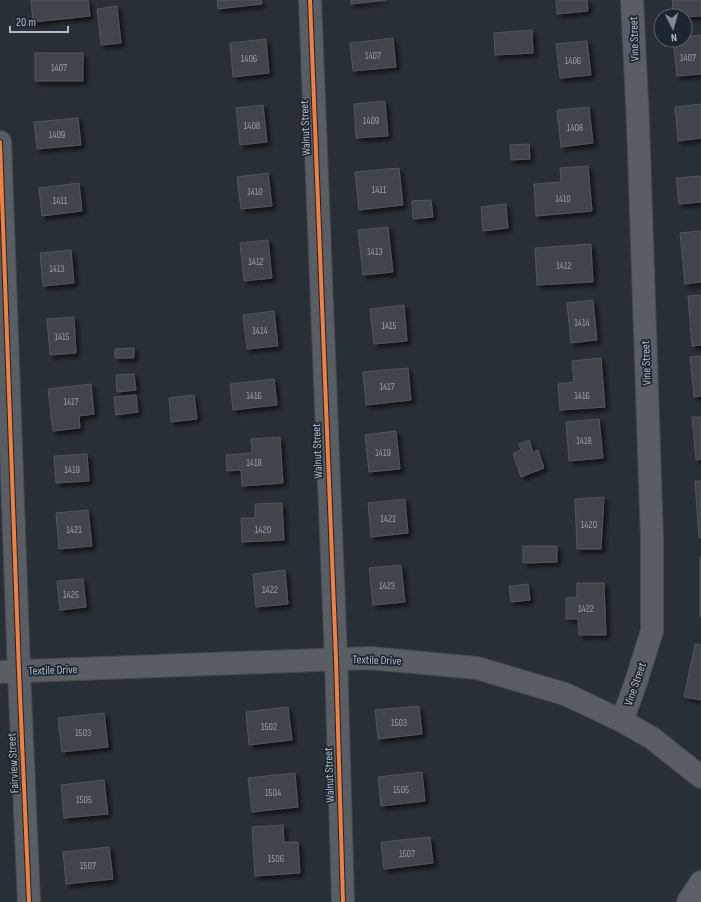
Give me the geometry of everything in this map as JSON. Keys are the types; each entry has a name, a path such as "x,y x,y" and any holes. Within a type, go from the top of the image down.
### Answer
{"main road":[{"path":"688,902 701,882"}],"street":[{"name":"Walnut Street","path":"310,0 336,659 343,902"},
{"name":"Vine Street","path":"622,721 652,631 652,540 638,123 632,0"},
{"name":"Fairview Street","path":"0,142 9,672 29,902"},
{"name":"Textile Drive","path":"9,672 370,658 477,668 565,694 622,721 652,738 701,777"}],"building":[{"path":"31,0 88,0 90,16 33,22"},
{"path":"217,0 261,0 262,4 218,9"},
{"path":"351,0 386,0 351,4"},
{"path":"556,0 587,0 588,11 557,14"},
{"path":"672,0 701,0 701,16 693,16 693,8 673,8"},
{"path":"117,6 121,43 101,45 97,9"},
{"path":"532,30 533,53 495,55 494,33"},
{"path":"701,35 701,74 677,76 674,48 693,48 693,36"},
{"path":"393,38 396,67 353,71 350,43"},
{"path":"266,39 269,73 233,77 230,43"},
{"path":"587,41 591,75 560,78 556,44"},
{"path":"35,53 83,53 83,81 35,81"},
{"path":"385,101 388,136 356,138 354,104"},
{"path":"701,104 701,138 678,141 675,107"},
{"path":"263,105 267,142 240,145 236,108"},
{"path":"589,107 593,143 561,147 557,110"},
{"path":"78,118 81,145 37,149 34,122"},
{"path":"529,144 530,159 511,160 510,145"},
{"path":"588,166 592,211 536,216 534,184 561,182 560,168"},
{"path":"399,168 403,205 359,210 355,172"},
{"path":"268,173 272,206 241,209 237,177"},
{"path":"701,176 701,202 679,204 676,178"},
{"path":"79,183 82,211 42,216 39,188"},
{"path":"431,200 433,217 413,219 412,201"},
{"path":"506,204 508,228 483,231 481,207"},
{"path":"388,227 393,272 363,275 358,230"},
{"path":"701,231 701,282 685,284 680,233"},
{"path":"268,240 272,278 244,281 240,243"},
{"path":"591,244 593,282 537,285 535,248"},
{"path":"71,250 74,283 43,286 40,253"},
{"path":"701,295 701,345 692,346 688,296"},
{"path":"593,300 597,340 571,343 567,303"},
{"path":"404,305 407,341 374,344 370,309"},
{"path":"274,311 278,346 247,349 243,315"},
{"path":"74,317 76,353 50,355 47,319"},
{"path":"134,348 134,358 115,358 115,349"},
{"path":"701,356 701,396 694,397 690,357"},
{"path":"601,358 605,407 560,410 558,384 574,382 572,361"},
{"path":"408,368 411,400 366,405 363,372"},
{"path":"134,374 136,390 117,392 116,375"},
{"path":"274,379 277,405 233,410 230,384"},
{"path":"91,384 94,414 79,416 80,428 53,431 48,389"},
{"path":"136,395 138,412 116,415 114,397"},
{"path":"194,395 197,419 171,422 169,398"},
{"path":"692,417 701,417 701,459 696,460"},
{"path":"599,419 603,458 569,461 566,422"},
{"path":"396,431 400,469 369,472 365,435"},
{"path":"280,437 283,483 242,486 241,470 227,471 226,455 252,453 251,439"},
{"path":"529,440 533,452 538,450 544,468 521,477 513,454 521,450 519,444"},
{"path":"87,454 89,481 56,483 54,456"},
{"path":"695,481 701,481 701,538 699,538"},
{"path":"604,497 601,549 577,549 575,499"},
{"path":"405,499 408,533 371,537 368,503"},
{"path":"282,503 284,540 242,542 241,518 255,518 255,504"},
{"path":"88,510 92,546 59,549 56,513"},
{"path":"523,546 557,546 557,562 523,563"},
{"path":"701,557 701,617 700,617"},
{"path":"401,565 405,602 373,605 369,568"},
{"path":"285,570 288,604 256,607 253,574"},
{"path":"83,579 86,607 60,610 57,581"},
{"path":"577,583 604,583 606,635 579,635 578,619 566,619 566,598 577,597"},
{"path":"528,584 530,600 511,602 509,586"},
{"path":"695,644 701,645 701,700 684,697"},
{"path":"419,706 422,734 378,739 375,710"},
{"path":"288,707 292,740 249,745 246,712"},
{"path":"104,713 108,747 62,752 58,718"},
{"path":"422,772 425,801 381,806 378,777"},
{"path":"295,773 298,807 252,812 248,778"},
{"path":"104,780 108,814 64,818 61,785"},
{"path":"283,825 284,842 298,842 300,873 255,876 252,827"},
{"path":"430,837 433,863 384,869 381,842"},
{"path":"109,847 113,879 66,884 63,852"}],"cycle path":[{"path":"310,0 336,659 343,902"},
{"path":"0,142 19,672 29,902"}]}
